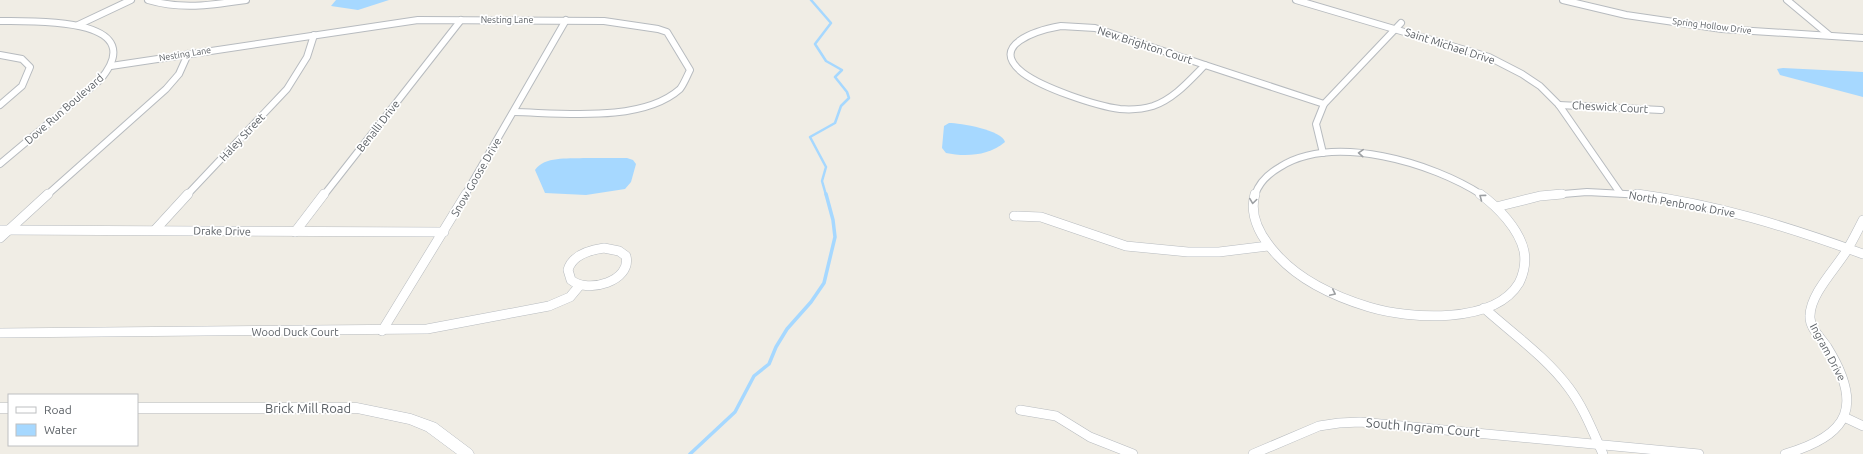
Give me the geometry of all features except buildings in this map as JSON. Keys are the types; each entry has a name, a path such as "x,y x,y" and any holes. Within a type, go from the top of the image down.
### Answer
{"street":[{"path":"78,25 131,0"},
{"path":"148,0 165,6 187,8 246,0"},
{"name":"Saint Michael Drive","path":"1296,0 1489,57 1507,65 1540,86 1559,105 1620,193"},
{"name":"Spring Hollow Drive","path":"1563,0 1626,15 1681,23 1752,31 1863,38"},
{"path":"1787,0 1829,35"},
{"name":"Nesting Lane","path":"111,66 418,20 566,20 604,21 658,29 667,32 690,70 688,80 666,99 649,107 629,111 603,113 514,112"},
{"name":"Benalli Drive","path":"295,232 461,20"},
{"name":"Snow Goose Drive","path":"382,331 444,232 566,20"},
{"name":"Dove Run Boulevard","path":"0,21 61,22 87,26 104,36 112,45 113,58 111,66 100,80 83,96 0,164"},
{"path":"1323,153 1316,133 1316,121 1324,104 1401,23"},
{"name":"New Brighton Court","path":"1205,65 1168,99 1154,106 1121,109 1103,105 1036,81 1023,73 1010,56 1015,44 1027,34 1048,28 1078,26 1096,28 1324,104"},
{"name":"Haley Street","path":"155,230 286,90 302,67 312,46 314,35"},
{"path":"0,238 166,89 179,74 188,54"},
{"path":"0,55 22,59 30,67 22,86 0,105"},
{"name":"Cheswick Court","path":"1559,105 1661,110"},
{"path":"1323,153 1367,154 1414,163 1459,182 1479,194 1496,207 1511,223 1520,240 1525,256 1524,272 1516,287 1503,299 1484,308 1464,314 1435,316 1390,312 1365,306 1318,286 1292,270 1268,246 1258,231 1253,217 1252,203 1255,190 1263,179 1273,170 1288,162 1323,153"},
{"name":"North Penbrook Drive","path":"1496,207 1511,202 1559,195 1620,193 1668,199 1732,211 1780,224 1863,254"},
{"path":"1014,216 1041,217 1126,246 1188,252 1212,252 1268,246"},
{"name":"Ingram Drive","path":"1844,417 1848,395 1844,378 1811,324 1810,313 1821,289 1848,248 1863,220"},
{"name":"Drake Drive","path":"0,230 444,232"},
{"path":"604,248 618,250 625,254 628,260 627,268 620,276 601,285 580,285 572,281 568,275 568,270 570,263 582,253 604,248"},
{"name":"Wood Duck Court","path":"0,334 382,331 427,329 549,306 570,297 580,285"},
{"path":"1484,308 1543,360 1570,389 1580,406 1603,454"},
{"name":"Brick Mill Road","path":"138,408 357,408 411,419 431,427 467,454"},
{"path":"1020,410 1056,416 1090,437 1133,454"},
{"path":"1785,454 1815,444 1836,428 1844,417 1863,426"},
{"name":"South Ingram Court","path":"1253,454 1319,426 1347,422 1374,422 1598,444"},
{"path":"1598,444 1699,454"}],"water":[{"path":"336,0 389,0 358,10 331,6"},
{"path":"1783,68 1863,72 1863,97 1780,75 1777,69"},
{"path":"949,123 962,124 989,131 997,134 1005,142 999,147 984,153 961,155 946,153 942,148 944,126"},
{"path":"627,158 633,160 636,164 631,182 625,189 586,195 545,193 535,170 539,166 550,160"}],"waterway":[{"path":"811,0 831,23 815,44 826,61 842,70 835,77 847,92 849,98 841,106 835,123 810,137 826,167 822,181 826,195"},
{"path":"690,454 735,412 754,376 769,364 776,347 787,329 811,302 824,283 835,237 833,220 826,194"}]}
